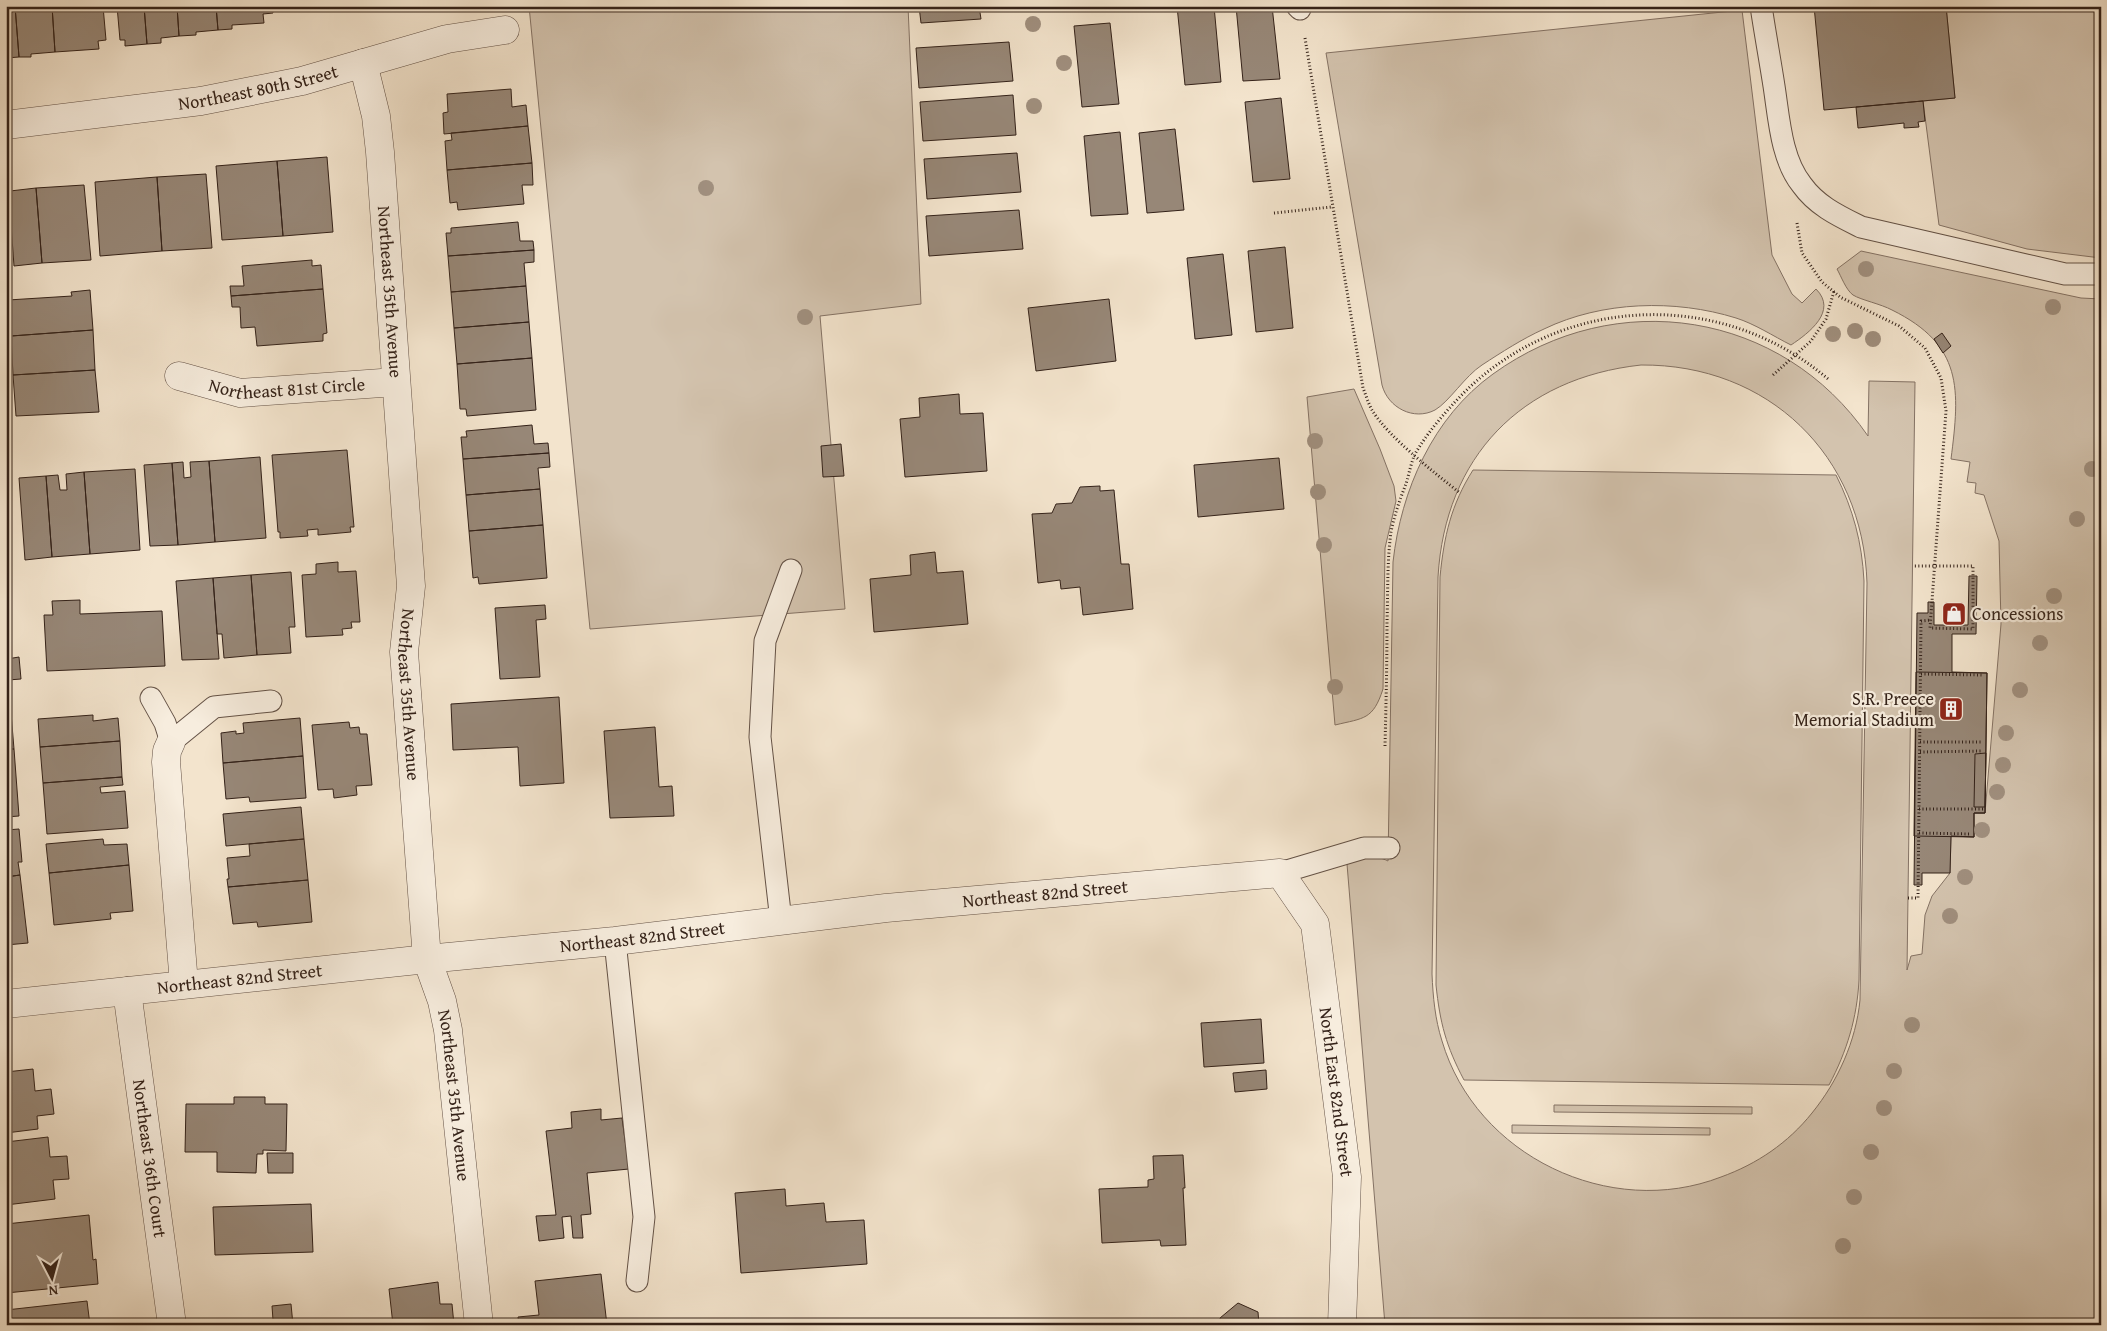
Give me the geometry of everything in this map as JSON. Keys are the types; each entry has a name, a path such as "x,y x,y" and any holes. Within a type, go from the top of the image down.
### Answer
{"street":[{"name":"Northeast 80th Street","path":"6,125 201,101 302,81 447,39 505,30"},
{"name":"Northeast 35th Avenue","path":"363,63 376,116 380,152 411,586 404,652 427,959 442,1002 448,1030 479,1325"},
{"name":"Northeast 81st Circle","path":"179,376 240,393 396,382"},
{"path":"171,742 167,750 166,762 184,984"},
{"name":"Northeast 82nd Street","path":"6,1004 184,984 615,941 895,907 1280,873"},
{"name":"North East 82nd Street","path":"1280,873 1315,924 1347,1176 1342,1325"},
{"name":"Northeast 36th Court","path":"127,991 172,1325"}],"lane":[{"path":"1761,6 1780,125 1789,163 1801,185 1818,203 1836,215 1861,227 2065,274 2101,274"},
{"path":"781,921 760,737 765,641 791,570"},
{"path":"151,698 171,742 214,707 271,701"},
{"path":"1280,873 1364,848 1389,848"},
{"path":"615,941 644,1217 637,1281"}],"path":[{"path":"1299,8 1363,388 1372,410 1387,428 1415,455 1460,493"},
{"path":"1801,185 1796,224 1802,253 1822,282 1840,297 1899,326 1924,348 1941,378 1946,411 1930,628"},
{"path":"1274,213 1331,207"},
{"path":"1773,375 1811,341 1826,319 1834,291"},
{"path":"1385,746 1388,577 1391,532 1415,455 1445,413 1483,374 1537,341 1569,328 1636,314 1692,317 1738,328 1764,339 1814,367 1828,379"},
{"path":"1912,566 1973,566 1973,629 1921,628"},
{"path":"1908,898 1918,898 1921,621 1931,620"},
{"path":"1920,674 1984,675"},
{"path":"1920,742 1982,742"},
{"path":"1920,752 1982,751"},
{"path":"1919,809 1983,809"},
{"path":"1919,833 1971,834"}],"shaded area":[{"path":"529,6 908,6 921,304 820,316 845,609 590,629"},
{"path":"1946,6 2101,6 2101,258 2027,249 1939,225 1923,101 1955,98"},
{"path":"1742,10 1772,255 1792,294 1802,303 1816,289 1822,297 1823,313 1813,328 1791,345 1736,318 1713,312 1664,306 1614,308 1566,320 1520,341 1482,365 1435,410 1419,414 1411,413 1396,406 1385,393 1382,385 1326,53"},
{"path":"1861,251 2081,298 2101,299 2101,1325 1385,1325 1347,864 1357,859 1368,857 1378,857 1388,861 1393,562 1397,535 1412,482 1424,457 1437,433 1453,411 1472,391 1493,374 1541,346 1591,329 1643,322 1694,325 1744,338 1790,361 1832,394 1868,436 1869,381 1915,382 1907,970 1911,956 1922,954 1925,915 1932,896 1950,873 1951,836 1974,813 1985,813 2001,624 1999,541 1984,495 1975,493 1976,483 1967,482 1970,462 1951,459 1956,411 1955,390 1952,371 1944,354 1932,338 1915,324 1887,308 1850,293 1837,269","holes":["1641,365 1687,369 1729,381 1767,400 1800,426 1827,458 1848,495 1861,537 1867,583 1860,1000 1850,1045 1838,1074 1821,1101 1793,1134 1759,1159 1721,1177 1679,1188 1635,1190 1593,1183 1553,1168 1516,1146 1484,1117 1459,1082 1442,1041 1435,1008 1432,974 1438,577 1444,534 1456,495 1474,461 1497,431 1526,406 1560,387 1598,373"]},
{"path":"1354,389 1394,486 1396,501 1385,548 1383,689 1375,707 1366,716 1335,725 1307,397"},
{"path":"1473,470 1836,475 1856,526 1864,581 1859,980 1856,1008 1850,1034 1841,1060 1829,1085 1464,1080 1445,1034 1436,985 1440,577 1446,534 1454,508"},
{"path":"1554,1105 1752,1107 1752,1114 1554,1112"},
{"path":"1512,1125 1710,1128 1710,1135 1512,1133"}],"building":[{"path":"6,6 15,6 19,57 6,58"},
{"path":"15,6 52,6 55,52 31,54 31,57 19,57"},
{"path":"52,6 103,6 106,40 98,41 99,49 55,52"},
{"path":"117,6 144,6 147,44 125,46 125,40 120,40"},
{"path":"144,6 177,6 179,36 161,38 161,43 147,44"},
{"path":"177,6 216,6 218,30 196,32 196,35 179,36"},
{"path":"216,6 272,6 273,13 263,14 264,23 232,25 232,29 218,30"},
{"path":"919,6 979,6 981,19 921,23"},
{"path":"1177,6 1214,6 1221,82 1185,85"},
{"path":"1236,6 1272,6 1280,79 1243,81"},
{"path":"1814,6 1946,6 1955,98 1824,110"},
{"path":"1110,23 1119,104 1082,107 1074,26"},
{"path":"1009,42 1013,81 919,88 916,48"},
{"path":"511,89 512,107 526,105 528,126 444,134 443,113 448,112 447,94"},
{"path":"1013,95 1016,135 923,141 920,102"},
{"path":"1281,98 1290,179 1253,182 1245,102"},
{"path":"1923,101 1925,121 1918,122 1919,127 1904,128 1904,123 1858,128 1856,107"},
{"path":"528,126 532,163 447,170 445,141 452,140 451,133"},
{"path":"1175,129 1184,210 1147,213 1139,133"},
{"path":"1120,132 1128,214 1091,216 1084,136"},
{"path":"1017,153 1021,192 927,199 924,159"},
{"path":"327,157 333,232 283,236 277,161"},
{"path":"277,161 283,236 222,240 216,166"},
{"path":"532,163 533,185 522,185 524,204 458,210 457,202 450,203 447,170"},
{"path":"206,174 212,248 162,251 157,177"},
{"path":"157,177 162,251 100,256 95,182"},
{"path":"84,185 91,260 42,263 36,188"},
{"path":"36,188 42,263 14,266 10,191"},
{"path":"1019,210 1023,249 929,256 926,216"},
{"path":"518,222 520,241 533,241 534,250 448,256 446,233 451,233 451,228"},
{"path":"1285,247 1293,328 1256,332 1248,251"},
{"path":"534,250 534,262 524,263 526,286 451,292 448,256"},
{"path":"1223,254 1232,335 1195,339 1187,258"},
{"path":"312,260 312,266 321,265 323,289 231,296 230,286 244,286 242,266"},
{"path":"526,286 529,322 454,328 451,292"},
{"path":"323,289 327,333 323,334 323,341 257,346 255,327 241,328 240,307 232,307 231,296"},
{"path":"90,290 93,330 11,336 8,300 72,296 71,292"},
{"path":"1109,299 1116,361 1036,371 1028,308"},
{"path":"529,322 532,358 457,364 454,328"},
{"path":"93,330 95,370 13,375 11,336"},
{"path":"1942,333 1951,346 1943,353 1934,339"},
{"path":"532,358 536,410 467,416 466,409 460,409 457,364"},
{"path":"95,370 99,412 16,416 13,375"},
{"path":"959,394 960,414 983,413 987,471 905,477 900,419 920,417 919,398"},
{"path":"532,425 534,444 548,443 549,453 463,459 461,437 467,437 466,431"},
{"path":"841,444 844,476 823,477 821,446"},
{"path":"347,450 354,527 350,527 351,532 318,535 318,529 307,530 308,536 280,538 272,455"},
{"path":"549,453 550,467 538,468 540,489 466,495 463,459"},
{"path":"260,457 266,538 215,542 209,461"},
{"path":"1279,458 1284,509 1198,517 1194,465"},
{"path":"209,461 215,542 178,545 172,463 183,462 184,478 191,477 190,462"},
{"path":"172,463 178,545 150,546 144,465"},
{"path":"135,469 140,550 90,554 84,472"},
{"path":"84,472 90,554 52,557 46,476 58,475 60,490 67,490 66,474"},
{"path":"46,476 52,557 25,560 19,478"},
{"path":"1100,486 1100,491 1114,490 1121,564 1129,564 1133,609 1083,615 1080,587 1061,589 1060,580 1038,583 1032,514 1052,513 1056,504 1072,503 1080,487"},
{"path":"540,489 543,525 469,531 466,495"},
{"path":"543,525 547,578 479,584 478,577 473,578 469,531"},
{"path":"935,552 937,573 963,571 968,624 874,632 870,579 911,575 910,555"},
{"path":"338,562 338,572 356,571 360,622 351,622 352,628 342,629 343,635 306,637 302,575 316,574 316,564"},
{"path":"291,572 295,627 289,627 291,653 257,655 251,575"},
{"path":"251,575 257,655 224,658 222,634 217,634 213,578"},
{"name":"S.R. Preece Memorial Stadium","path":"1969,576 1977,576 1976,634 1952,634 1952,672 1987,673 1985,813 1974,813 1974,837 1951,836 1950,873 1922,873 1922,885 1914,885 1917,613 1928,613 1928,602 1934,602 1934,625 1968,625"},
{"path":"213,578 219,659 182,660 176,581"},
{"path":"80,600 80,614 162,611 165,666 47,671 44,615 53,615 52,601"},
{"path":"545,605 546,619 536,620 540,677 500,679 495,608"},
{"path":"6,653 7,659 19,657 21,679 8,680 9,688 6,688"},
{"name":"S.R. Preece Memorial Stadium","path":"1916,672 1987,673 1985,813 1974,813 1974,837 1914,836"},
{"path":"559,697 564,783 520,786 518,747 453,750 451,704"},
{"path":"6,701 10,701 14,749 6,749"},
{"path":"93,715 93,721 118,718 120,741 40,747 38,719"},
{"path":"300,718 303,756 223,763 221,733 236,731 236,734 244,733 243,723"},
{"path":"349,722 350,728 359,727 360,734 367,734 372,785 356,786 357,795 334,798 333,789 318,790 312,725"},
{"path":"655,727 659,787 672,786 674,816 610,818 604,731"},
{"path":"120,741 122,777 43,783 40,747"},
{"path":"6,749 14,749 19,816 6,817"},
{"path":"1986,753 1985,807 1974,807 1975,754"},
{"path":"303,756 306,798 250,802 249,797 226,799 223,763"},
{"path":"122,777 123,785 100,787 101,793 125,791 128,828 47,834 43,783"},
{"path":"301,807 304,839 226,846 223,814"},
{"path":"19,829 22,862 18,862 20,875 6,877 6,830"},
{"path":"103,839 104,845 127,844 129,865 49,873 46,844"},
{"path":"304,839 308,880 228,887 227,858 250,856 249,844"},
{"path":"129,865 133,911 110,913 111,919 54,925 49,873"},
{"path":"20,875 28,943 6,945 6,877"},
{"path":"308,880 312,922 258,927 257,922 233,924 228,887"},
{"path":"1261,1019 1264,1063 1204,1067 1201,1023"},
{"path":"33,1069 35,1091 51,1089 54,1114 37,1116 38,1129 6,1133 6,1072"},
{"path":"1266,1070 1267,1089 1235,1092 1233,1073"},
{"path":"234,1097 265,1097 265,1104 287,1104 286,1151 263,1150 263,1154 257,1154 256,1173 217,1172 217,1152 185,1152 186,1104 234,1104"},
{"path":"601,1109 601,1120 622,1118 629,1169 587,1173 591,1214 581,1215 583,1238 573,1238 571,1216 562,1217 564,1238 539,1241 536,1216 556,1215 546,1131 572,1128 571,1112"},
{"path":"48,1137 50,1157 67,1156 69,1179 53,1180 55,1199 6,1205 6,1142"},
{"path":"267,1153 293,1153 293,1173 268,1173"},
{"path":"1183,1155 1186,1245 1161,1246 1160,1240 1102,1243 1099,1189 1148,1187 1148,1180 1154,1179 1153,1156"},
{"path":"785,1189 786,1206 824,1203 826,1222 864,1220 867,1264 741,1273 735,1193"},
{"path":"311,1204 313,1252 215,1255 213,1207"},
{"path":"89,1215 93,1260 96,1259 98,1284 6,1293 6,1224"},
{"path":"601,1274 607,1325 519,1325 518,1317 539,1315 535,1281"},
{"path":"438,1282 440,1304 452,1304 454,1325 393,1325 389,1289"},
{"path":"87,1301 90,1325 7,1325 6,1310"},
{"path":"1238,1303 1258,1312 1259,1325 1221,1325 1220,1318"},
{"path":"291,1304 293,1325 260,1325 260,1321 273,1320 272,1306"}],"place":[{"name":"Concessions","path":"1954,614"},
{"name":"S.R. Preece Memorial Stadium","path":"1951,709"}]}
